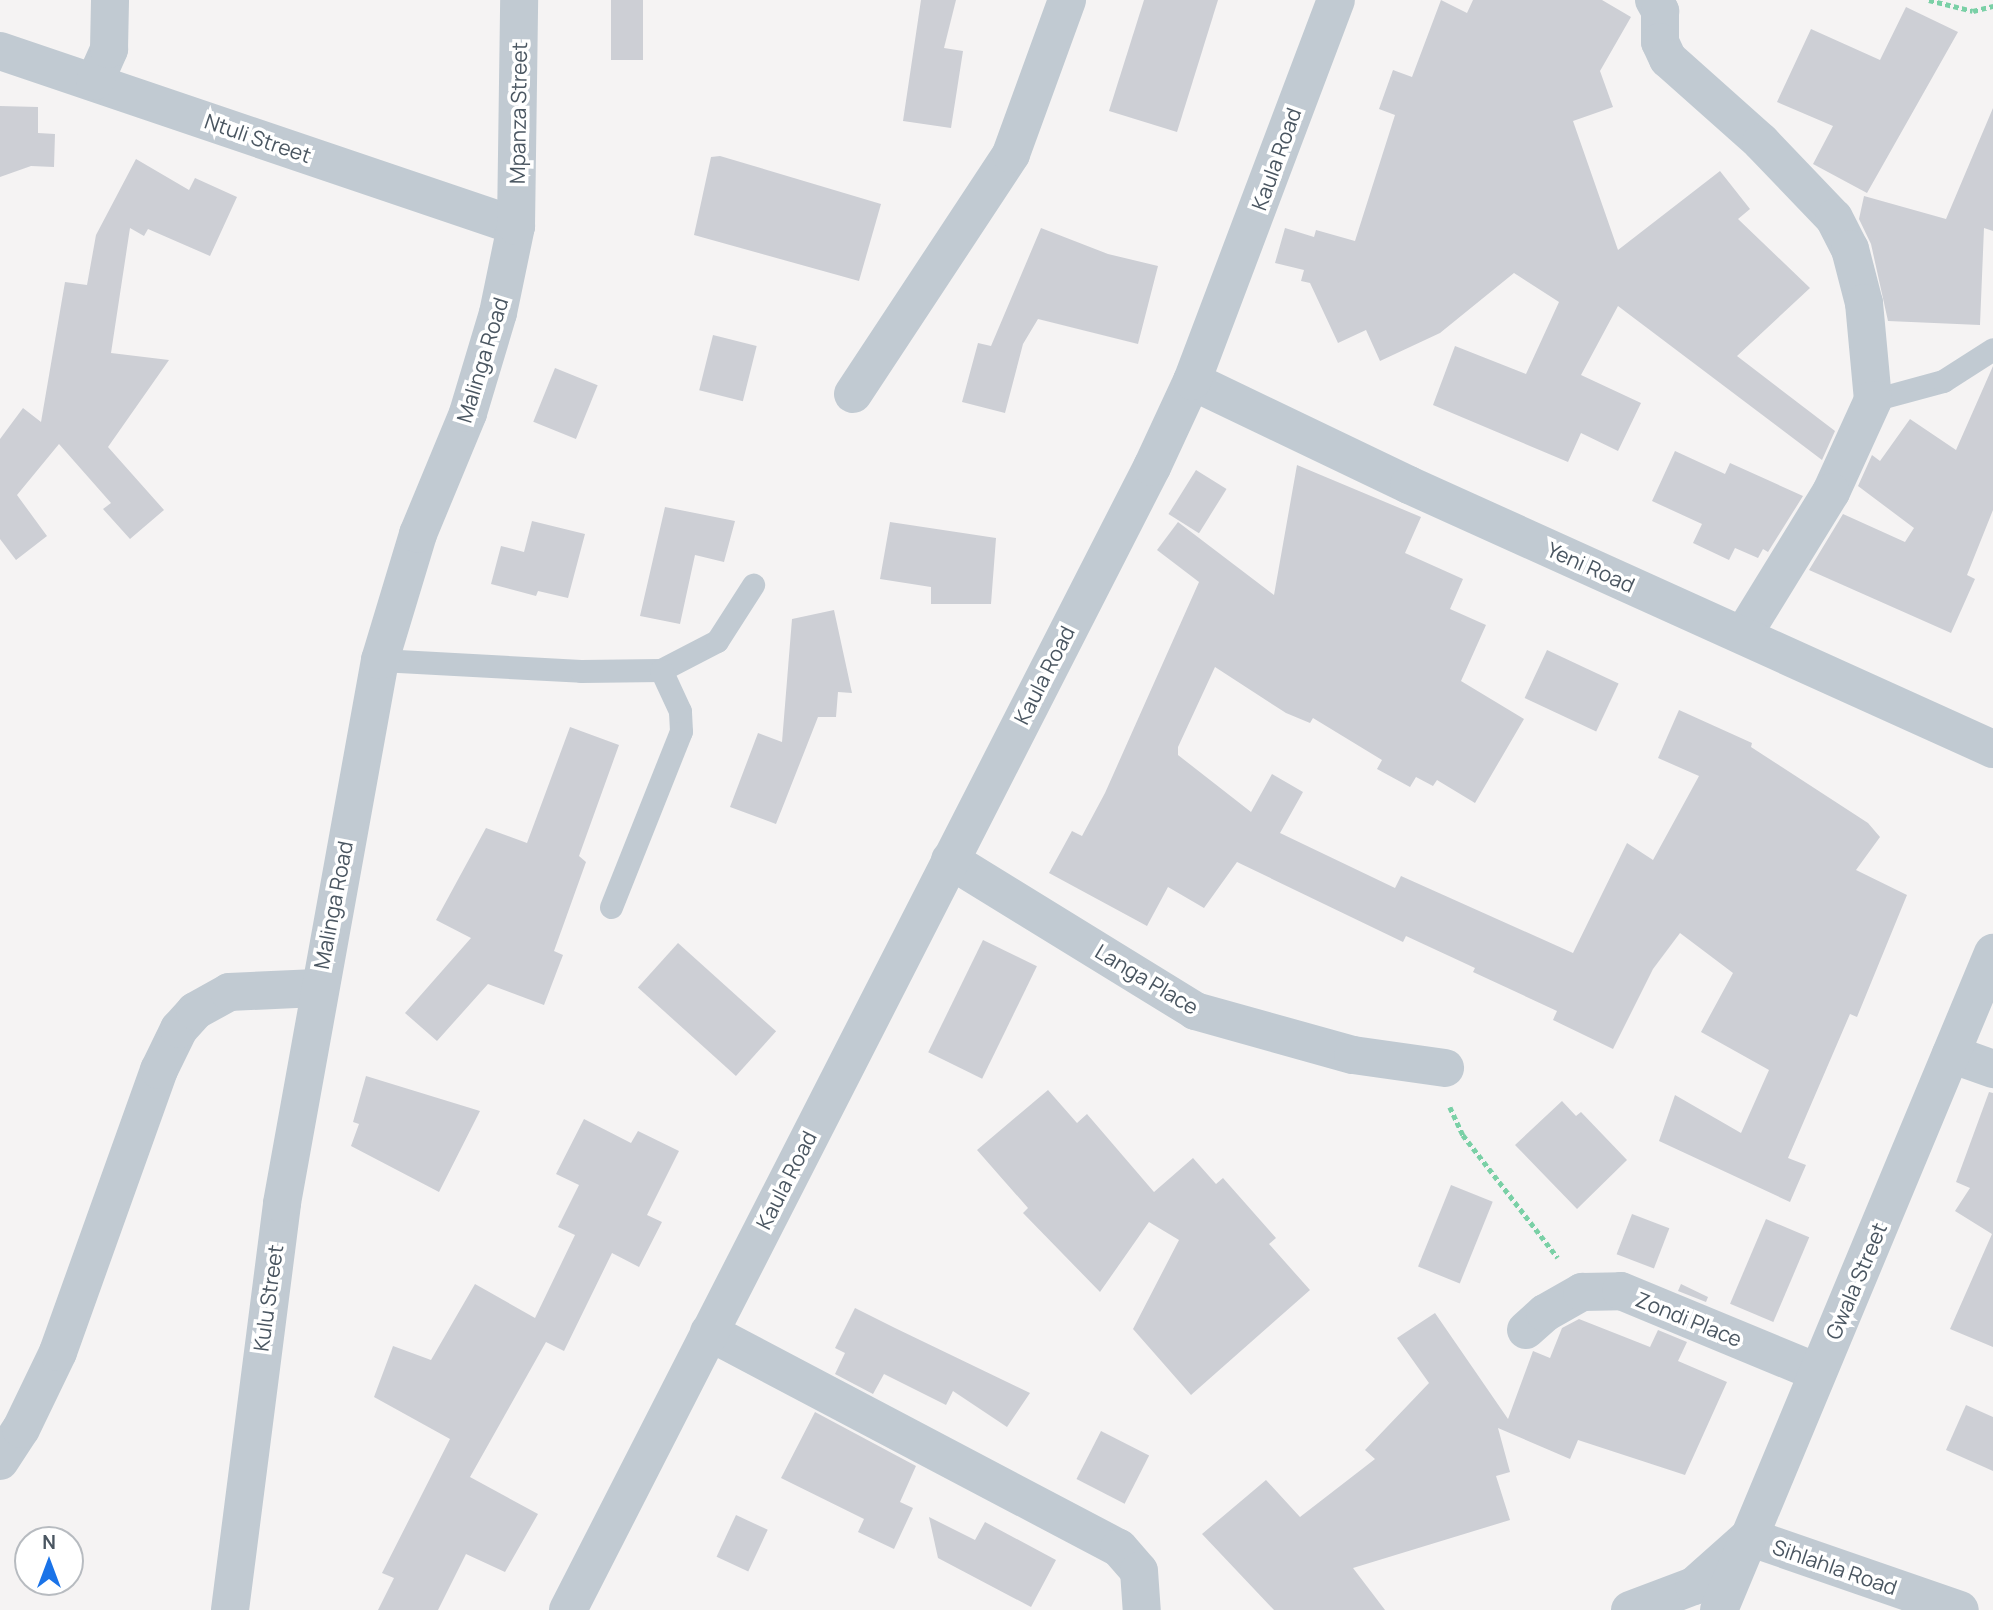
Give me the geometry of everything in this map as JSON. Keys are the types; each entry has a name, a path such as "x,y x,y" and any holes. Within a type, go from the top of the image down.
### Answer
{"street":[{"path":"95,81 109,49 110,0"},
{"name":"Mpanza Street","path":"516,226 519,0"},
{"path":"853,394 1012,154 1067,0"},
{"name":"Kaula Road","path":"568,1610 1192,381 1336,0"},
{"path":"1654,0 1660,12 1660,42 1668,59 1762,142 1834,218 1850,249 1864,303 1873,400 1831,492 1743,635"},
{"name":"Ntuli Street","path":"0,51 95,81 516,226"},
{"name":"Malinga Road","path":"0,1461 21,1429 58,1352 159,1070 179,1029 195,1011 229,992 317,988 380,660 418,534 468,413 499,313 516,226"},
{"name":"Yeni Road","path":"1192,381 1409,485 1993,749"},
{"name":"Langa Place","path":"950,860 1195,1011 1353,1055 1445,1068"},
{"name":"Gwala Street","path":"1719,1610 1993,953"},
{"name":"Kulu Street","path":"230,1610 278,1230 317,988"},
{"path":"1951,1054 1993,1069"},
{"name":"Zondi Place","path":"1525,1330 1545,1312 1582,1292 1620,1291 1817,1372"},
{"path":"709,1332 1119,1548 1139,1571 1142,1610"},
{"path":"1630,1610 1694,1586 1749,1537"},
{"name":"Sihlahla Road","path":"1749,1537 1961,1610"}],"lane":[{"path":"1873,400 1944,381 1993,349"},
{"path":"380,660 553,670 661,670 717,641 753,585"},
{"path":"611,906 681,731 681,711 661,670"}],"path":[{"path":"1929,0 1973,11 1993,6"},
{"path":"1463,1135 1582,1292"}],"building":[{"path":"611,0 643,0 643,60 611,60"},
{"path":"921,0 956,0 944,48 963,51 951,128 903,121"},
{"path":"1144,0 1218,0 1177,132 1109,111"},
{"path":"1441,0 1467,13 1473,0 1602,0 1631,17 1600,71 1613,107 1573,121 1618,250 1720,171 1750,209 1738,219 1810,288 1737,356 1835,431 1822,460 1618,306 1581,375 1641,403 1618,451 1581,433 1568,462 1433,405 1455,346 1526,374 1559,302 1514,273 1440,333 1380,361 1366,330 1338,343 1310,283 1301,281 1304,270 1275,263 1285,228 1314,237 1316,230 1355,241 1395,115 1379,109 1393,70 1412,77"},
{"path":"1906,7 1958,32 1867,193 1813,164 1833,126 1777,102 1811,29 1880,60"},
{"path":"0,106 38,107 38,133 55,134 54,167 31,166 0,177"},
{"path":"1993,108 1993,231 1984,228 1980,325 1888,321 1871,244 1859,219 1864,196 1946,219"},
{"path":"720,156 881,204 859,281 694,235 711,157"},
{"path":"136,159 189,190 195,178 237,197 210,256 148,229 144,236 130,228 111,353 169,360 108,447 164,510 130,539 103,509 111,503 59,444 17,495 47,536 16,560 0,539 0,439 23,408 41,422 65,282 87,285 96,235"},
{"path":"1041,228 1108,254 1158,266 1138,344 1038,319 1023,344 1005,413 962,402 978,343 991,346"},
{"path":"713,335 757,346 743,401 699,390"},
{"path":"1993,366 1993,510 1967,575 1975,579 1951,633 1809,570 1843,514 1905,542 1914,528 1858,486 1872,455 1880,461 1910,419 1956,450"},
{"path":"555,368 598,385 576,439 533,422"},
{"path":"1675,451 1725,474 1730,463 1803,496 1768,552 1763,549 1758,558 1735,548 1729,560 1693,543 1702,524 1652,501"},
{"path":"1297,465 1421,517 1405,553 1463,579 1450,609 1486,625 1461,681 1524,719 1475,803 1437,780 1433,786 1416,777 1410,787 1377,769 1382,760 1313,718 1310,723 1286,713 1215,667 1178,747 1178,755 1251,812 1272,774 1303,792 1280,833 1395,888 1401,876 1573,953 1627,843 1653,860 1699,776 1658,758 1679,710 1752,743 1751,747 1868,823 1880,837 1856,870 1907,895 1857,1017 1850,1014 1788,1158 1806,1165 1790,1202 1659,1141 1675,1095 1741,1133 1769,1070 1701,1032 1733,973 1680,933 1653,969 1613,1049 1553,1020 1557,1011 1473,972 1475,968 1406,936 1403,942 1237,862 1204,908 1168,887 1147,926 1049,873 1072,831 1082,836 1105,793 1199,582 1157,550 1178,522 1274,595"},
{"path":"1196,470 1227,489 1199,533 1168,514"},
{"path":"665,507 735,521 724,562 695,555 680,624 640,616"},
{"path":"532,521 585,534 568,598 538,591 536,596 491,584 501,546 524,552"},
{"path":"890,522 996,538 991,604 931,604 931,587 880,579"},
{"path":"834,610 852,693 838,692 836,717 818,717 776,824 730,807 758,733 782,742 792,619"},
{"path":"1547,650 1619,683 1596,731 1525,698"},
{"path":"570,727 619,745 579,856 586,862 554,951 563,955 544,1005 488,984 437,1041 405,1013 471,938 436,920 486,828 527,843"},
{"path":"983,940 1037,966 982,1079 928,1052"},
{"path":"678,943 776,1031 736,1076 638,988"},
{"path":"366,1076 480,1111 439,1192 351,1146 359,1124 353,1122"},
{"path":"1048,1090 1077,1123 1087,1114 1154,1192 1193,1158 1216,1184 1223,1178 1276,1238 1269,1244 1310,1290 1191,1395 1133,1329 1179,1240 1149,1222 1100,1292 1023,1213 1028,1208 977,1150"},
{"path":"1989,1092 1993,1093 1993,1347 1950,1329 1992,1234 1955,1211 1970,1188 1956,1182"},
{"path":"1562,1101 1576,1116 1581,1112 1627,1160 1577,1209 1515,1145"},
{"path":"584,1119 631,1143 638,1131 679,1151 647,1215 662,1222 639,1267 612,1253 564,1351 546,1342 470,1477 538,1514 505,1572 466,1554 438,1610 378,1610 394,1578 382,1573 450,1439 374,1397 393,1346 431,1360 475,1284 535,1318 575,1235 558,1227 579,1185 556,1174"},
{"path":"1451,1185 1493,1202 1460,1283 1418,1267"},
{"path":"1632,1214 1669,1228 1654,1268 1617,1254"},
{"path":"1766,1219 1809,1237 1773,1322 1730,1304"},
{"path":"1681,1284 1708,1297 1706,1302 1678,1291"},
{"path":"855,1308 1030,1393 1007,1427 953,1391 946,1405 884,1374 873,1394 835,1374 845,1353 835,1348"},
{"path":"1435,1313 1508,1419 1533,1351 1550,1358 1562,1328 1579,1319 1650,1347 1658,1330 1687,1342 1678,1361 1727,1382 1685,1475 1578,1440 1570,1459 1498,1428 1510,1472 1496,1476 1510,1520 1353,1568 1385,1610 1274,1610 1202,1534 1266,1480 1300,1517 1375,1459 1365,1450 1429,1383 1397,1338"},
{"path":"1966,1405 1993,1417 1993,1471 1946,1450"},
{"path":"815,1412 916,1466 900,1502 913,1508 894,1549 858,1532 864,1519 781,1478"},
{"path":"1101,1431 1149,1456 1125,1504 1076,1479"},
{"path":"736,1515 768,1530 748,1571 717,1557"},
{"path":"929,1517 975,1540 985,1522 1056,1560 1031,1607 938,1558"}]}
